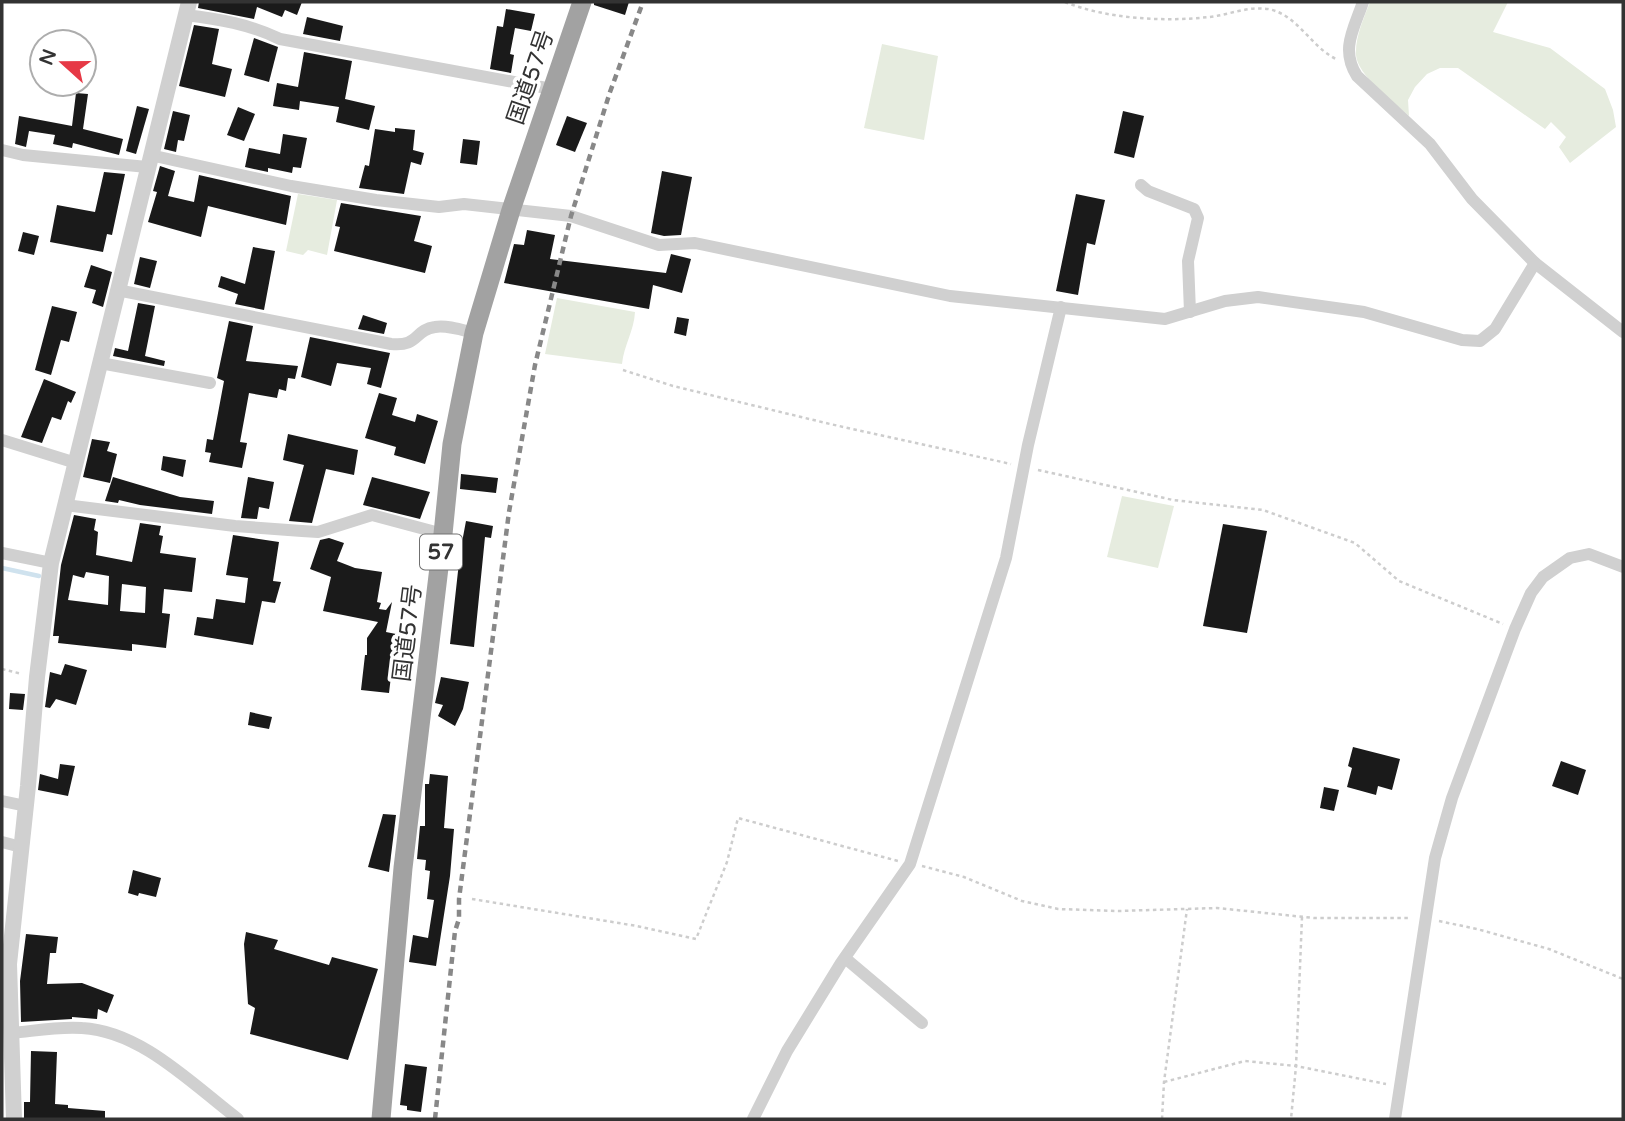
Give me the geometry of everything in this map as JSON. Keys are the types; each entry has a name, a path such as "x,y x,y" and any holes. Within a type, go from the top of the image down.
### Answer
{"highway":[{"name":"国道57号","path":"381,1119 403,868 452,444 474,333 511,210 582,2"}],"street":[{"path":"1363,2 1347,48 1349,64 1357,76 1430,144 1472,200 1535,263 1623,332"},
{"path":"14,1119 8,1040 9,964 51,563 187,9 257,28 280,39 552,89"},
{"path":"2,150 23,155 149,161 376,200 439,207 464,204 571,216 659,245 695,243 950,296 1165,319 1225,301 1258,298 1364,312 1462,340 1480,341 1495,330 1535,263"},
{"path":"1141,186 1194,209 1198,218 1188,261 1190,312"},
{"path":"117,290 391,344 410,343 426,329 438,326 474,333"},
{"path":"753,1119 787,1051 845,958 910,864 1006,558 1061,307"},
{"path":"100,363 210,383"},
{"path":"2,440 76,463"},
{"path":"65,505 235,526 318,532 372,515 443,534"},
{"path":"2,553 51,563"},
{"path":"1395,1119 1435,858 1515,629 1531,593 1543,577 1570,558 1589,554 1623,567"},
{"path":"2,801 26,806"},
{"path":"2,842 21,847"},
{"path":"845,958 922,1023"},
{"path":"8,1040 83,1028 136,1043 162,1058 237,1119"}],"path":[{"path":"1065,2 1089,11 1141,18 1209,17 1253,8 1270,9 1285,16 1333,58 1349,64"},
{"path":"623,370 673,386 830,424 1173,500 1263,510 1355,544 1399,581 1515,629"},
{"path":"2,669 37,677"},
{"path":"472,899 637,926 696,939 727,862 737,818 964,877 1021,901 1058,909 1118,911 1217,908 1302,917 1427,918 1549,949 1623,979"},
{"path":"1162,1119 1164,1082 1187,909"},
{"path":"1291,1119 1296,1066 1302,917"},
{"path":"1164,1082 1245,1061 1296,1066 1400,1087"}],"shaded area":[{"path":"1370,2 1508,2 1493,32 1550,48 1605,89 1616,127 1570,163 1559,147 1566,137 1551,122 1545,129 1458,68 1440,68 1427,74 1408,100 1409,116 1377,88 1358,63 1357,41"},
{"path":"882,44 938,56 924,140 864,128"},
{"path":"298,194 337,200 327,255 308,250 303,255 286,251"},
{"path":"557,298 635,312 622,364 545,354"},
{"path":"1122,496 1174,506 1158,568 1107,557"}],"building":[{"path":"199,2 302,2 297,15 285,10 282,17 257,7 254,19 198,8"},
{"path":"594,2 629,2 625,15 594,5"},
{"path":"506,9 535,14 531,31 515,28 510,54 514,55 511,73 490,69 497,26 503,27"},
{"path":"307,17 343,26 340,41 303,34"},
{"path":"194,25 219,29 212,64 232,69 225,97 179,86"},
{"path":"254,38 278,47 269,82 244,75"},
{"path":"304,52 352,61 345,99 375,106 369,130 336,122 339,107 300,101 299,110 273,106 277,83 298,87"},
{"path":"75,98 87,98 83,129 123,139 119,155 73,143 72,148 53,144 55,135 29,131 26,147 15,144 19,116 72,126"},
{"path":"137,106 149,109 136,154 126,151"},
{"path":"238,107 255,114 244,141 227,135"},
{"path":"173,111 190,115 184,141 178,140 176,152 164,149"},
{"path":"1123,111 1144,116 1134,158 1114,153"},
{"path":"567,116 587,123 575,152 556,145"},
{"path":"395,128 415,130 413,150 424,153 421,165 411,162 404,194 359,188 365,165 369,166 375,129 395,132"},
{"path":"283,134 307,138 301,168 293,167 292,173 245,167 249,148 280,154"},
{"path":"463,139 480,141 477,165 460,163"},
{"path":"160,166 175,171 168,196 194,202 199,175 291,196 286,225 208,206 201,237 148,222 157,192 153,191"},
{"path":"662,171 692,177 681,235 664,236 651,233"},
{"path":"104,172 125,174 112,235 107,234 103,252 50,242 57,205 95,212"},
{"path":"1076,194 1105,200 1095,245 1087,243 1078,295 1056,291"},
{"path":"341,203 421,216 414,241 432,246 425,273 334,251 340,227 335,226"},
{"path":"527,230 555,235 550,259 666,273 671,254 691,259 682,293 653,285 649,309 504,283 514,244 524,245"},
{"path":"23,232 39,236 34,255 18,251"},
{"path":"253,247 275,251 264,310 235,304 238,294 218,287 221,276 245,284"},
{"path":"140,257 157,261 150,288 134,284"},
{"path":"91,265 112,272 103,307 92,303 96,290 84,287"},
{"path":"138,303 155,306 145,356 165,361 164,366 113,356 115,348 128,351"},
{"path":"52,306 77,312 69,342 61,340 51,375 35,370"},
{"path":"363,315 387,323 384,334 358,329"},
{"path":"677,317 689,319 686,336 674,333"},
{"path":"229,321 253,326 246,361 298,366 295,379 288,378 286,391 279,389 277,398 249,393 240,442 247,443 242,468 209,462 211,453 205,452 207,439 213,440 224,381 217,378"},
{"path":"310,337 390,353 381,388 367,384 371,368 337,363 331,386 301,377"},
{"path":"44,379 76,392 71,403 68,401 61,420 52,417 42,443 21,437"},
{"path":"379,393 397,398 392,415 415,422 417,414 438,421 425,464 394,455 396,447 365,438"},
{"path":"288,434 358,450 354,475 326,469 312,523 289,521 304,465 283,460"},
{"path":"92,439 110,442 107,451 117,454 110,483 83,477"},
{"path":"163,456 186,460 183,477 161,470"},
{"path":"461,474 498,478 496,493 460,489"},
{"path":"113,477 180,497 214,501 212,514 119,500 118,503 105,501"},
{"path":"248,477 274,482 269,509 259,507 257,519 241,518"},
{"path":"372,477 430,492 420,519 363,505"},
{"path":"74,515 96,519 96,555 132,562 140,523 161,526 159,535 163,536 160,553 196,558 192,592 164,589 162,613 170,614 166,648 132,644 132,651 58,643 59,636 53,636 61,565","holes":["86,572 109,576 108,605 68,600 73,575 84,578","122,584 146,587 145,613 120,611"]},
{"path":"466,521 493,526 491,538 485,537 474,647 450,644"},
{"path":"1223,524 1267,531 1247,633 1203,626"},
{"path":"233,535 279,542 273,581 281,582 275,603 262,601 253,645 194,635 197,617 213,619 216,599 245,603 248,578 226,575"},
{"path":"329,538 344,543 337,561 355,568 382,572 377,602 381,603 379,609 386,610 392,602 386,632 396,634 389,693 361,690 367,638 378,622 323,611 331,577 310,569 320,540"},
{"path":"65,664 87,670 76,705 56,699 50,708 45,707 50,672 61,675"},
{"path":"441,677 469,682 463,709 455,726 438,716 443,705 435,703"},
{"path":"10,693 25,694 23,710 9,709"},
{"path":"250,712 272,717 269,729 248,725"},
{"path":"1353,747 1400,759 1392,790 1378,786 1376,795 1347,787 1352,768 1348,766"},
{"path":"1561,761 1586,770 1578,795 1552,786"},
{"path":"60,764 75,766 68,796 38,790 40,774 58,779"},
{"path":"430,774 448,776 444,828 454,829 450,876 436,966 409,962 413,935 428,938 434,900 427,899 430,871 425,870 426,860 417,859 420,826 425,826 425,784 429,784"},
{"path":"1324,787 1339,790 1334,811 1320,808"},
{"path":"383,814 396,815 389,872 368,867"},
{"path":"133,870 161,878 156,897 128,893"},
{"path":"246,932 278,940 274,949 329,965 332,957 378,969 348,1060 250,1034 255,1008 248,1004 244,944"},
{"path":"26,934 58,937 56,953 50,953 47,984 82,983 114,995 107,1013 98,1009 97,1019 72,1017 21,1022 20,981"},
{"path":"31,1051 57,1052 55,1104 68,1105 68,1108 105,1111 105,1119 24,1119 24,1102 30,1102"},
{"path":"405,1064 427,1067 421,1112 407,1110 407,1106 400,1105"}],"waterway":[{"path":"2,568 39,576"}],"railway":[{"path":"435,1119 455,931 459,919 459,899 509,512 535,365 571,216 610,92 643,2"}]}
